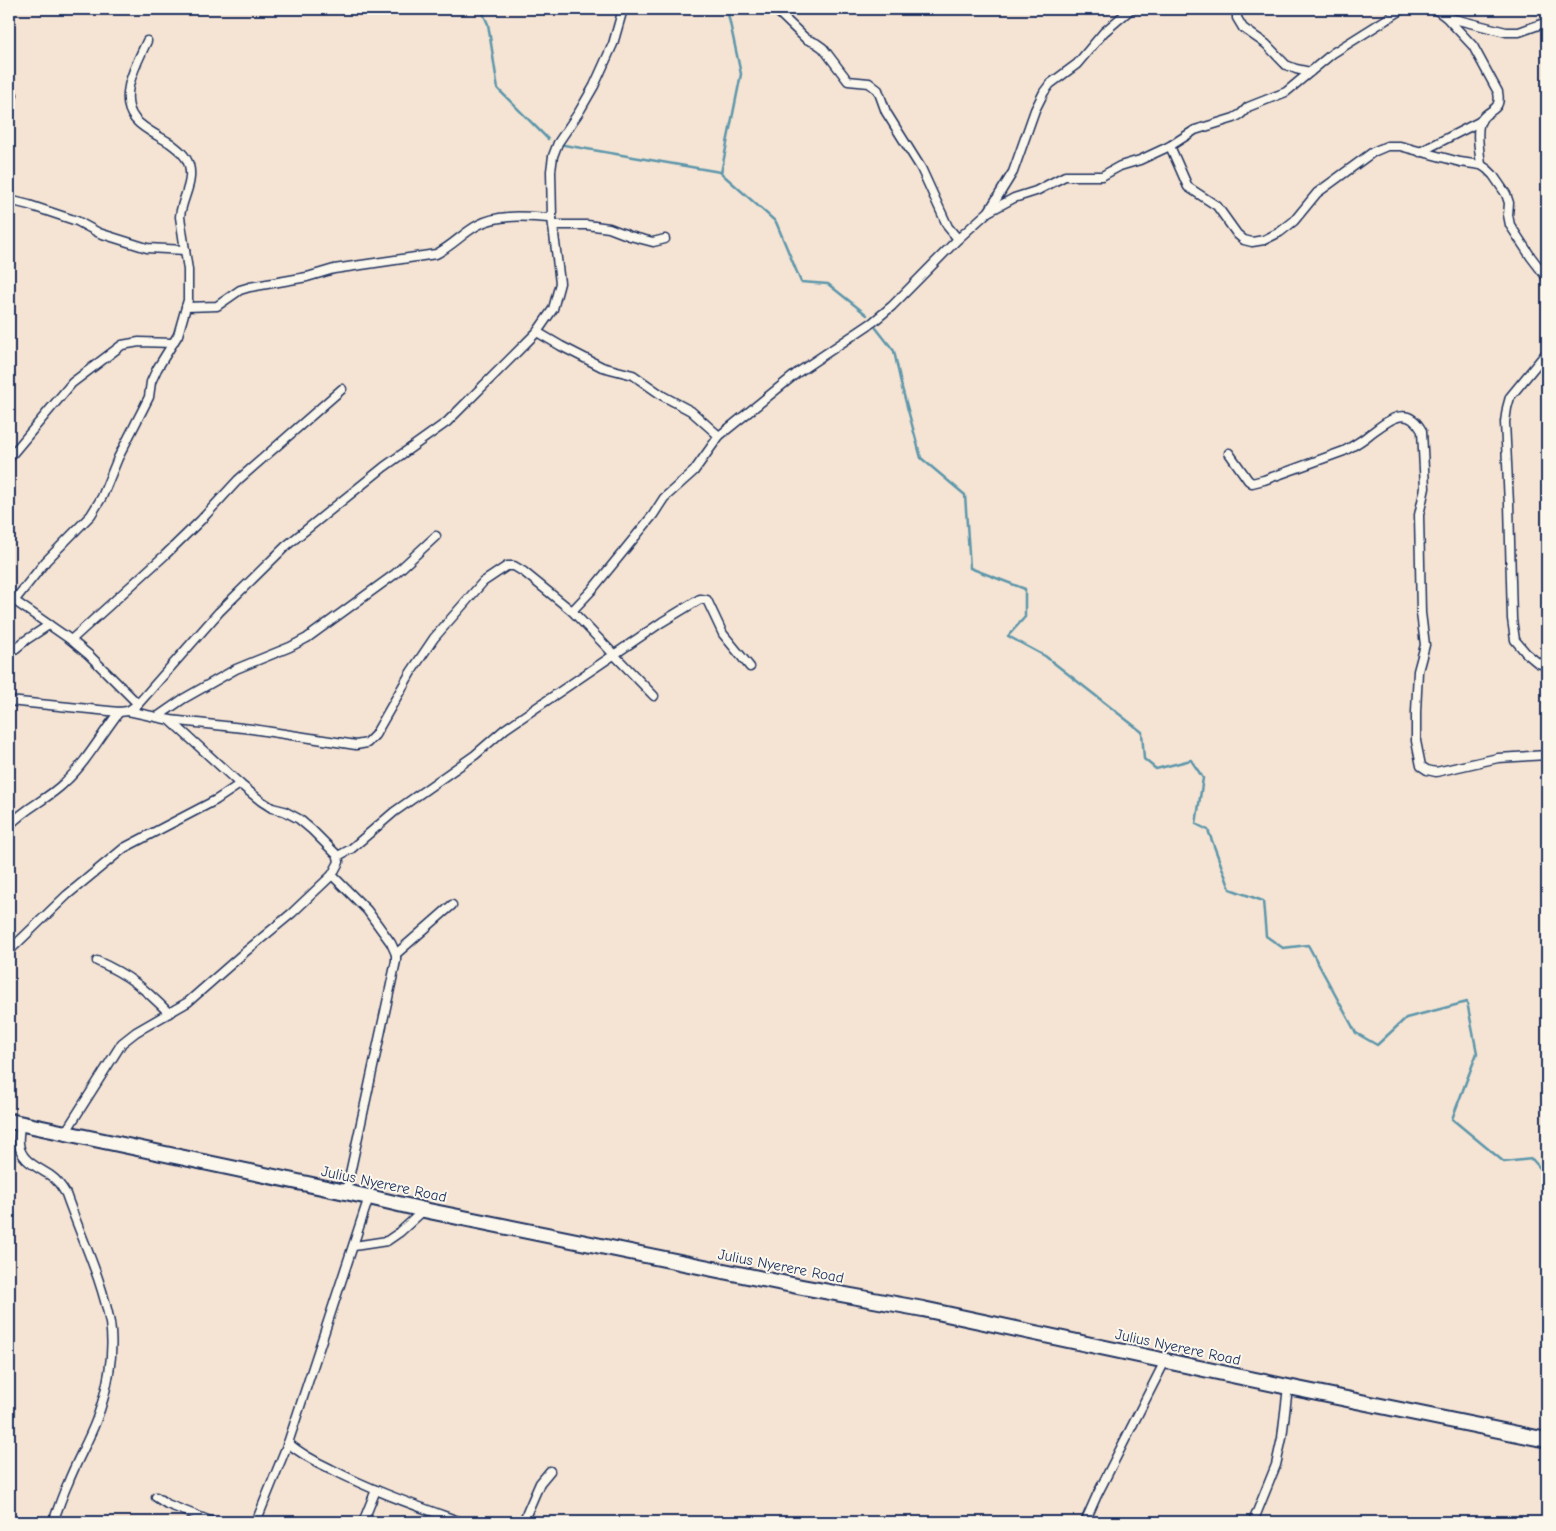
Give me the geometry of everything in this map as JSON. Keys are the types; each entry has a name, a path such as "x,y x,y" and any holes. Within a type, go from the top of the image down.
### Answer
{"highway":[{"name":"Julius Nyerere Road","path":"15,1122 424,1210 802,1287 923,1309 1547,1440"}],"street":[{"path":"9,826 26,810 64,784 123,711 138,704 219,612 286,546 384,467 447,422 537,332 553,309 560,283 553,222 551,171 553,156 558,143 580,112 594,86 613,44 623,9"},
{"path":"775,9 806,39 823,48 848,81 869,83 878,90 886,112 921,168 948,227 958,239"},
{"path":"988,212 1013,172 1035,110 1044,92 1050,84 1077,64 1099,37 1131,9"},
{"path":"1237,9 1238,18 1243,28 1266,44 1286,65 1310,72"},
{"path":"572,611 591,591 653,515 664,498 694,471 719,436 797,373 872,322 892,306 958,239 988,212 1014,198 1036,191 1066,176 1102,176 1120,166 1140,160 1170,146 1195,130 1238,116 1248,107 1286,92 1298,84 1333,53 1403,9"},
{"path":"1420,152 1481,121 1498,105 1499,99 1498,92 1473,46 1446,17 1435,9"},
{"path":"1446,17 1506,32 1520,32 1547,22"},
{"path":"138,704 89,655 71,640 12,599 91,515 102,498 118,458 149,396 151,382 182,323 188,300 188,270 180,217 189,185 190,173 188,164 184,155 176,147 136,121 129,110 127,96 147,41"},
{"path":"1481,121 1478,132 1481,165"},
{"path":"1170,146 1188,187 1217,206 1237,234 1244,240 1252,242 1264,240 1280,232 1294,221 1317,193 1373,152 1386,146 1394,146 1481,165 1493,175 1506,194 1509,203 1508,215 1510,225 1547,278"},
{"path":"9,200 77,221 99,232 146,248 185,250"},
{"path":"186,307 217,306 240,290 250,286 307,277 334,269 436,254 448,248 477,225 488,220 507,218 587,225 609,228 653,242 665,239"},
{"path":"537,332 602,367 633,375 663,396 691,411 719,436"},
{"path":"9,458 72,383 122,345 139,342 173,343"},
{"path":"1547,352 1510,398 1506,408 1505,422 1512,619 1515,640 1538,663 1547,666"},
{"path":"71,640 166,555 238,480 342,389"},
{"path":"1230,454 1252,483 1344,451 1392,418 1406,416 1418,424 1422,431 1425,488 1419,515 1421,613 1425,645 1418,671 1416,712 1416,741 1421,766 1436,772 1498,758 1547,755"},
{"path":"157,717 182,699 236,669 307,638 395,574 436,536"},
{"path":"9,701 123,711 170,720 252,729 338,744 356,745 367,743 375,735 411,672 434,638 483,582 507,566 514,566 524,572 572,611 654,696"},
{"path":"338,856 351,849 394,812 475,755 505,729 697,600 703,598 708,602 723,634 750,667"},
{"path":"9,654 49,625"},
{"path":"65,1133 122,1043 131,1034 188,1002 224,969 292,913 332,875 339,862 338,856 300,820 284,811 272,808 240,784 170,720"},
{"path":"9,951 67,894 124,848 216,800 240,784"},
{"path":"332,875 367,910 391,943 396,954 396,962 346,1192"},
{"path":"396,954 452,905"},
{"path":"97,961 132,979 169,1013"},
{"path":"15,1122 21,1154 30,1163 51,1176 66,1194 96,1273 110,1324 110,1354 102,1402 96,1421 53,1522"},
{"path":"256,1522 288,1443 370,1197"},
{"path":"354,1246 387,1241 424,1210"},
{"path":"1085,1522 1165,1361"},
{"path":"1252,1522 1276,1465 1282,1438 1288,1387"},
{"path":"288,1443 316,1462 376,1490 461,1522"},
{"path":"523,1522 540,1483 550,1471"},
{"path":"363,1522 376,1490"},
{"path":"156,1498 213,1522"}],"waterway":[{"path":"481,9 488,24 498,89 548,139"},
{"path":"727,9 741,74 721,173 776,222 801,282 828,284 867,315"},
{"path":"564,145 720,172"},
{"path":"876,328 894,351 921,458 965,495 970,568 1025,589 1025,617 1008,636 1045,656 1142,732 1144,759 1156,769 1191,760 1203,778 1196,824 1208,830 1230,889 1263,901 1266,936 1283,948 1308,945 1356,1033 1377,1045 1406,1018 1467,1002 1477,1053 1452,1119 1504,1162 1532,1159 1547,1176"}]}
